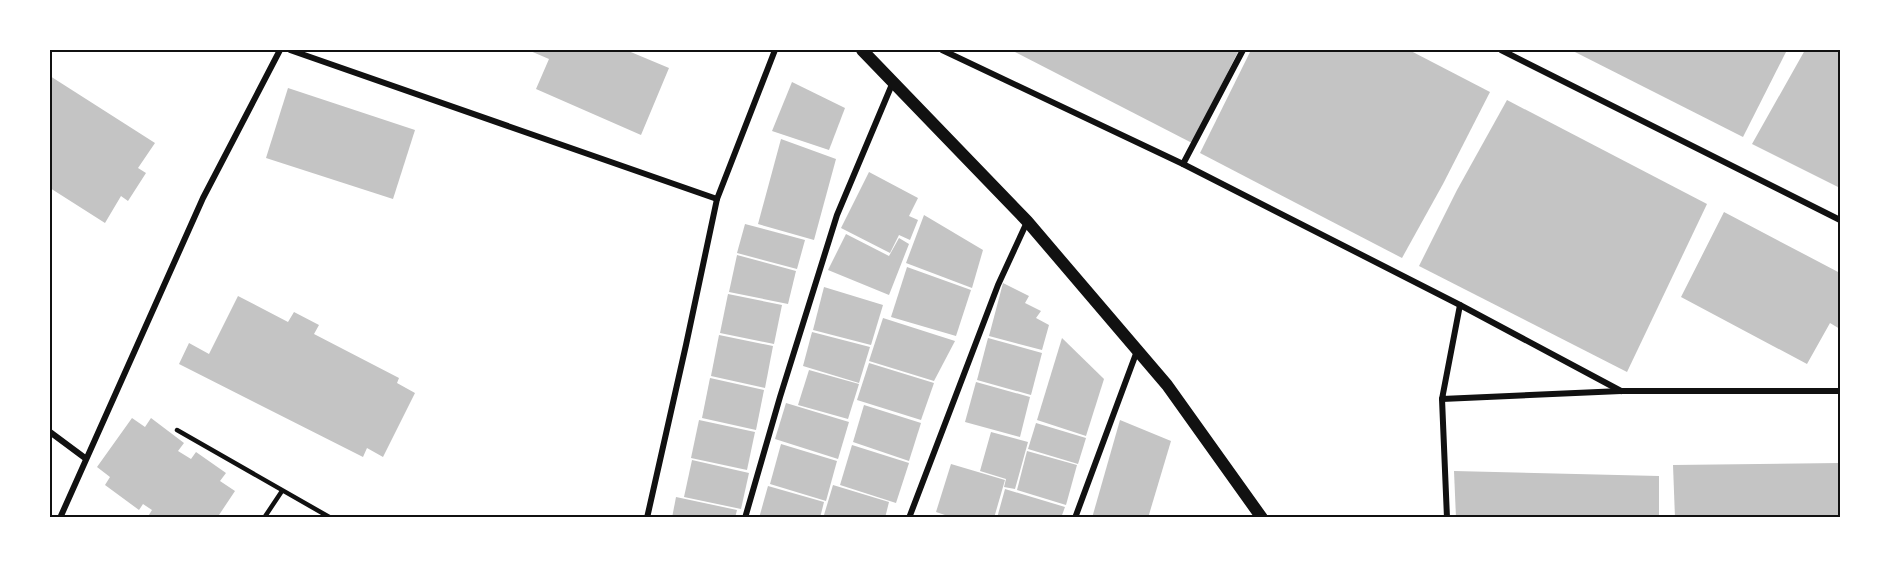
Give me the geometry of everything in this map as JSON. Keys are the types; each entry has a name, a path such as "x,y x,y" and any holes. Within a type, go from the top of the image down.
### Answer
{"main road":[{"path":"862,50 1027,221 1167,384 1262,518"}],"street":[{"path":"60,518 203,198 280,50"},
{"path":"290,50 717,199"},
{"path":"647,518 717,199 775,50"},
{"path":"942,50 953,52 1183,164 1460,305 1621,391"},
{"path":"1183,164 1243,50"},
{"path":"1501,50 1840,220"},
{"path":"746,518 780,397 837,215 893,82"},
{"path":"909,518 980,329 1027,221"},
{"path":"1447,518 1442,399 1460,305"},
{"path":"1076,518 1137,351"},
{"path":"1442,399 1621,391 1840,391"},
{"path":"50,432 85,458"}],"lane":[{"path":"177,429 331,518"},
{"path":"264,518 282,491"}],"building":[{"path":"528,50 626,50 669,68 641,135 536,89 549,59"},
{"path":"1011,50 1239,50 1192,143"},
{"path":"1251,50 1409,50 1490,92 1402,258 1200,153"},
{"path":"1571,50 1787,50 1743,137"},
{"path":"1805,50 1840,50 1840,188 1752,144"},
{"path":"50,76 155,143 138,168 146,173 128,201 121,196 105,223 50,188"},
{"path":"792,82 845,108 829,150 772,131"},
{"path":"288,88 415,130 393,199 266,158"},
{"path":"1507,100 1707,204 1627,372 1419,266 1457,190"},
{"path":"781,139 836,159 814,240 758,224"},
{"path":"869,172 918,198 909,216 918,220 910,240 899,235 890,253 841,228"},
{"path":"1724,212 1840,273 1840,329 1830,323 1807,364 1681,297"},
{"path":"924,215 983,250 972,288 906,263"},
{"path":"745,224 805,240 797,269 737,253"},
{"path":"846,234 889,256 899,238 909,244 889,295 828,270"},
{"path":"737,255 796,271 788,304 729,292"},
{"path":"907,267 971,290 956,336 891,317"},
{"path":"1003,283 1029,296 1025,303 1041,311 1036,318 1049,325 1042,350 989,336"},
{"path":"824,287 883,305 871,345 813,330"},
{"path":"728,294 782,305 774,344 720,333"},
{"path":"238,296 288,322 294,312 319,325 314,334 399,378 397,383 415,393 383,457 367,448 363,457 179,364 189,343 209,354"},
{"path":"883,318 955,341 934,381 869,361"},
{"path":"812,332 870,347 859,383 803,366"},
{"path":"719,335 773,346 765,388 711,376"},
{"path":"988,338 1042,353 1031,395 977,380"},
{"path":"1062,338 1104,379 1086,436 1037,420"},
{"path":"869,363 934,383 921,420 857,400"},
{"path":"809,370 859,384 848,419 798,405"},
{"path":"710,378 764,390 756,430 702,418"},
{"path":"976,382 1030,397 1020,437 965,422"},
{"path":"786,403 849,422 838,459 775,439"},
{"path":"864,405 921,423 909,461 853,442"},
{"path":"132,418 145,427 151,418 184,443 178,451 191,459 196,452 226,473 220,481 235,491 217,518 147,518 152,510 143,504 139,510 105,485 110,477 97,467"},
{"path":"699,420 755,432 747,470 691,458"},
{"path":"1120,420 1171,441 1148,518 1092,518"},
{"path":"1036,423 1086,438 1078,464 1028,449"},
{"path":"991,432 1028,442 1015,489 1004,487 1006,479 980,471"},
{"path":"781,444 837,461 826,501 770,484"},
{"path":"852,445 909,463 896,503 840,485"},
{"path":"1027,451 1077,465 1066,505 1017,490"},
{"path":"692,460 749,473 741,509 684,497"},
{"path":"1840,463 1840,518 1675,518 1673,465"},
{"path":"951,464 1005,480 994,518 954,518 936,512"},
{"path":"1454,471 1659,476 1659,518 1456,518"},
{"path":"833,485 889,502 885,518 831,518 824,515"},
{"path":"768,486 824,502 820,518 759,518"},
{"path":"1005,489 1065,507 1061,518 997,518"},
{"path":"676,497 737,510 735,518 672,518"}]}
